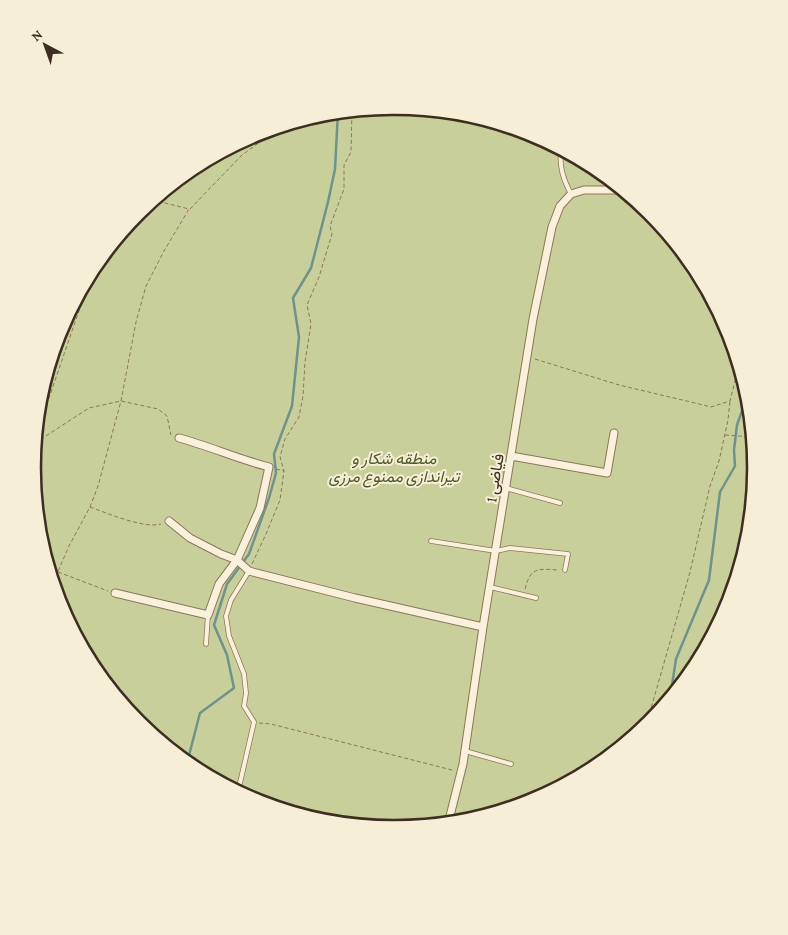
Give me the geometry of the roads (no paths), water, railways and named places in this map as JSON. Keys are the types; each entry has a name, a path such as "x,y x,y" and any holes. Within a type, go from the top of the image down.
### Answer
{"street":[{"path":"571,194 584,190 612,190"},
{"name":"فیاضی 1","path":"450,815 465,751 533,319 552,227 560,206 571,194"},
{"path":"511,456 607,473 614,433"},
{"path":"115,593 208,615 219,584 238,561 260,508 268,467 179,438"},
{"path":"169,521 190,538 238,561 247,569 354,598 483,628"}],"lane":[{"path":"560,157 563,180 571,194"},
{"path":"506,488 560,503"},
{"path":"431,541 496,551 510,548 568,554 564,570"},
{"path":"240,784 254,722 244,706 246,693 244,674 229,636 226,616 231,600 247,569"},
{"path":"490,587 536,598"},
{"path":"206,644 208,615"},
{"path":"465,751 511,764"}],"waterway":[{"path":"189,755 200,713 234,688 227,655 214,625 227,584 249,554 276,473 274,454 292,406 299,337 293,298 311,268 328,202 335,169 338,120"},
{"path":"672,684 676,659 709,580 720,492 735,466 734,450 737,425 742,411"}],"park label":[{"name":"منطقه شکار و تیراندازی ممنوع مرزی","path":"394,467"}]}
